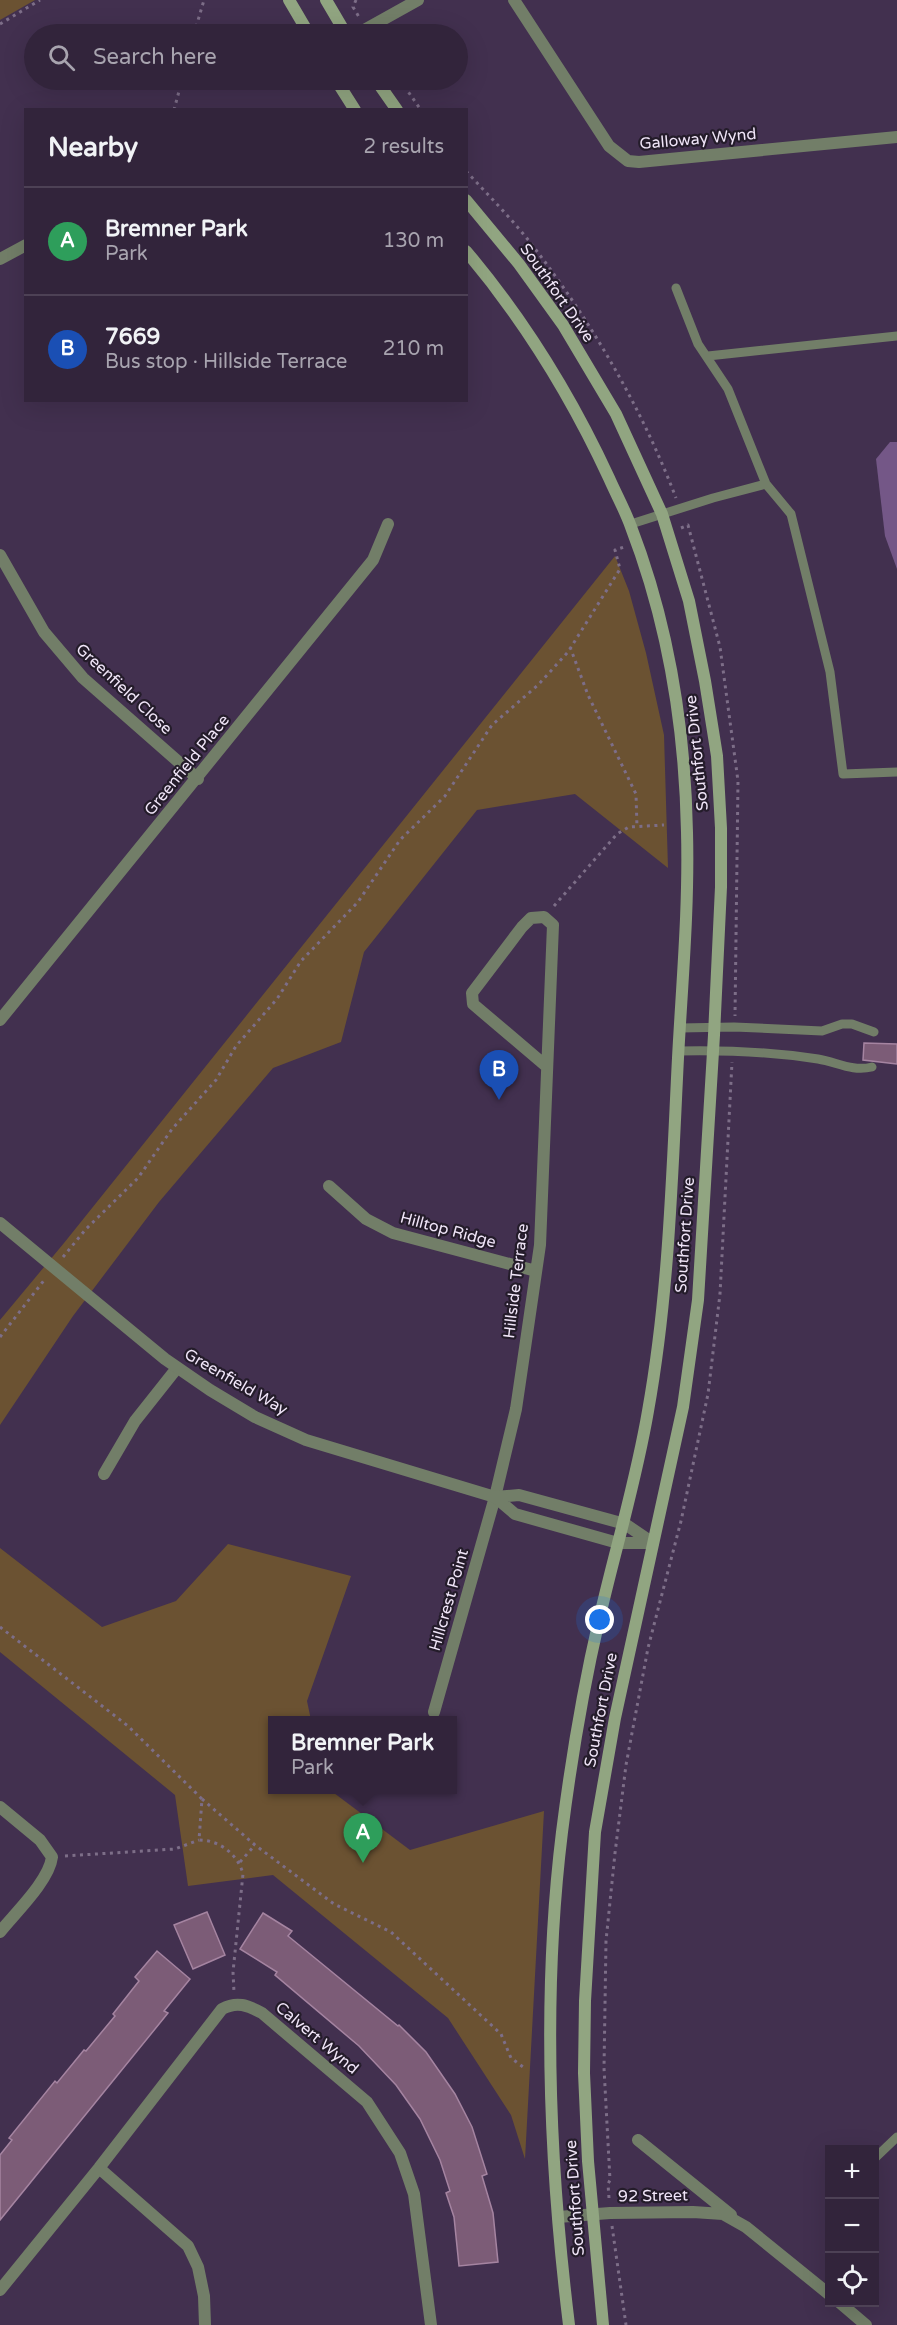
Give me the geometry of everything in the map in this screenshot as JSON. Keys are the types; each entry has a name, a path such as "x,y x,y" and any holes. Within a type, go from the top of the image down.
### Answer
{"main road":[{"path":"289,0 303,24"},
{"path":"326,0 340,24"},
{"path":"342,90 354,108"},
{"path":"383,90 396,108"},
{"name":"Southfort Drive","path":"468,202 519,264 563,325 616,414 662,514 689,602 717,756 721,875 698,1300 683,1407 615,1718 595,1832 585,2001 584,2073 588,2161 603,2325"},
{"name":"Southfort Drive","path":"468,254 527,329 561,383 587,430 631,525 656,609 670,670 682,756 687,827 687,887 680,1028 663,1308 648,1411 625,1524 618,1543 598,1627 576,1739 561,1844 550,1990 549,2057 558,2217 569,2325"}],"street":[{"path":"375,24 418,0"},
{"name":"Galloway Wynd","path":"514,0 609,146 628,161 639,162 897,137"},
{"path":"0,259 24,246"},
{"name":"Greenfield Place","path":"0,1020 198,779 373,560 388,524"},
{"name":"Greenfield Close","path":"0,555 44,632 83,678 198,779"},
{"path":"544,917 531,918 522,927 472,993 473,1004 546,1066"},
{"name":"Hillside Terrace","path":"495,1497 516,1409 540,1245 553,925 544,917"},
{"name":"Hilltop Ridge","path":"329,1186 366,1219 393,1233 536,1271"},
{"name":"Greenfield Way","path":"0,1224 177,1368 255,1417 306,1440 495,1497 519,1495 625,1524 653,1543"},
{"path":"104,1474 135,1421 177,1368"},
{"name":"Greenfield Way","path":"495,1497 515,1514 618,1543 653,1543"},
{"name":"Hillcrest Point","path":"434,1712 495,1497"},
{"path":"0,1807 40,1840 52,1857 51,1867 0,1932"},
{"path":"0,2290 99,2168 222,2009 234,2003"},
{"name":"Calvert Wynd","path":"234,2003 243,2004 262,2013 367,2102 400,2153 414,2194 431,2325"},
{"name":"92 Street","path":"638,2140 825,2291"},
{"path":"99,2168 188,2246 198,2267 204,2296 205,2325"},
{"name":"92 Street","path":"558,2217 693,2212 723,2214 746,2227"},
{"path":"845,2307 866,2325"}],"lane":[{"path":"676,288 698,344 728,389 766,484 791,514 830,672 843,774 897,772"},
{"path":"708,356 897,336"},
{"path":"631,525 766,484"},
{"path":"680,1028 822,1031 842,1024 852,1024 874,1032"},
{"path":"678,1051 713,1050 820,1059 854,1069 872,1067"},
{"path":"879,2154 897,2137"}],"path":[{"path":"0,24 40,0"},
{"path":"197,24 204,0"},
{"path":"175,108 179,90"},
{"path":"407,90 420,108"},
{"path":"0,1337 86,1229 129,1189 172,1129 216,1080 236,1046 278,999 301,961 358,902 400,840 445,796 492,725 538,685 570,647 620,569 615,550 625,546"},
{"path":"570,647 588,695 636,794 637,826"},
{"path":"544,917 610,840 624,829 664,825"},
{"path":"0,1627 128,1726 202,1799 255,1845 334,1904 391,1932 501,2034 511,2058 524,2067"},
{"path":"199,1840 202,1799"},
{"path":"52,1857 175,1849 199,1840 215,1843 240,1862 243,1887 233,1972 234,2003"},
{"path":"240,1862 255,1845"}],"shaded area":[{"path":"0,0 35,0 0,20"},
{"path":"890,442 897,442 897,569 885,536 876,459"},
{"path":"615,556 629,591 646,653 664,735 668,868 575,794 477,810 364,952 341,1042 273,1068 159,1202 73,1316 0,1425 0,1320"},
{"path":"228,1544 351,1576 307,1701 310,1716 268,1716 268,1794 335,1794 410,1850 544,1811 525,2159 511,2115 448,2018 273,1875 188,1886 175,1795 0,1652 0,1548 102,1627 176,1601"}],"building":[{"path":"864,1043 897,1044 897,1064 863,1060"},
{"path":"207,1912 225,1955 193,1969 174,1925"},
{"path":"263,1913 292,1931 288,1936 399,2025 426,2052 455,2094 472,2127 487,2174 482,2176 493,2213 498,2262 459,2266 454,2217 446,2193 450,2191 440,2160 420,2119 396,2085 359,2046 275,1975 277,1972 240,1949"},
{"path":"157,1951 190,1979 164,2011 168,2013 0,2220 0,2155 12,2140 9,2138 55,2081 57,2083 115,2016 113,2014 139,1981 135,1977"}],"place":[{"name":"7669","path":"499,1100"},
{"name":"Bremner Park","path":"363,1863"}]}
